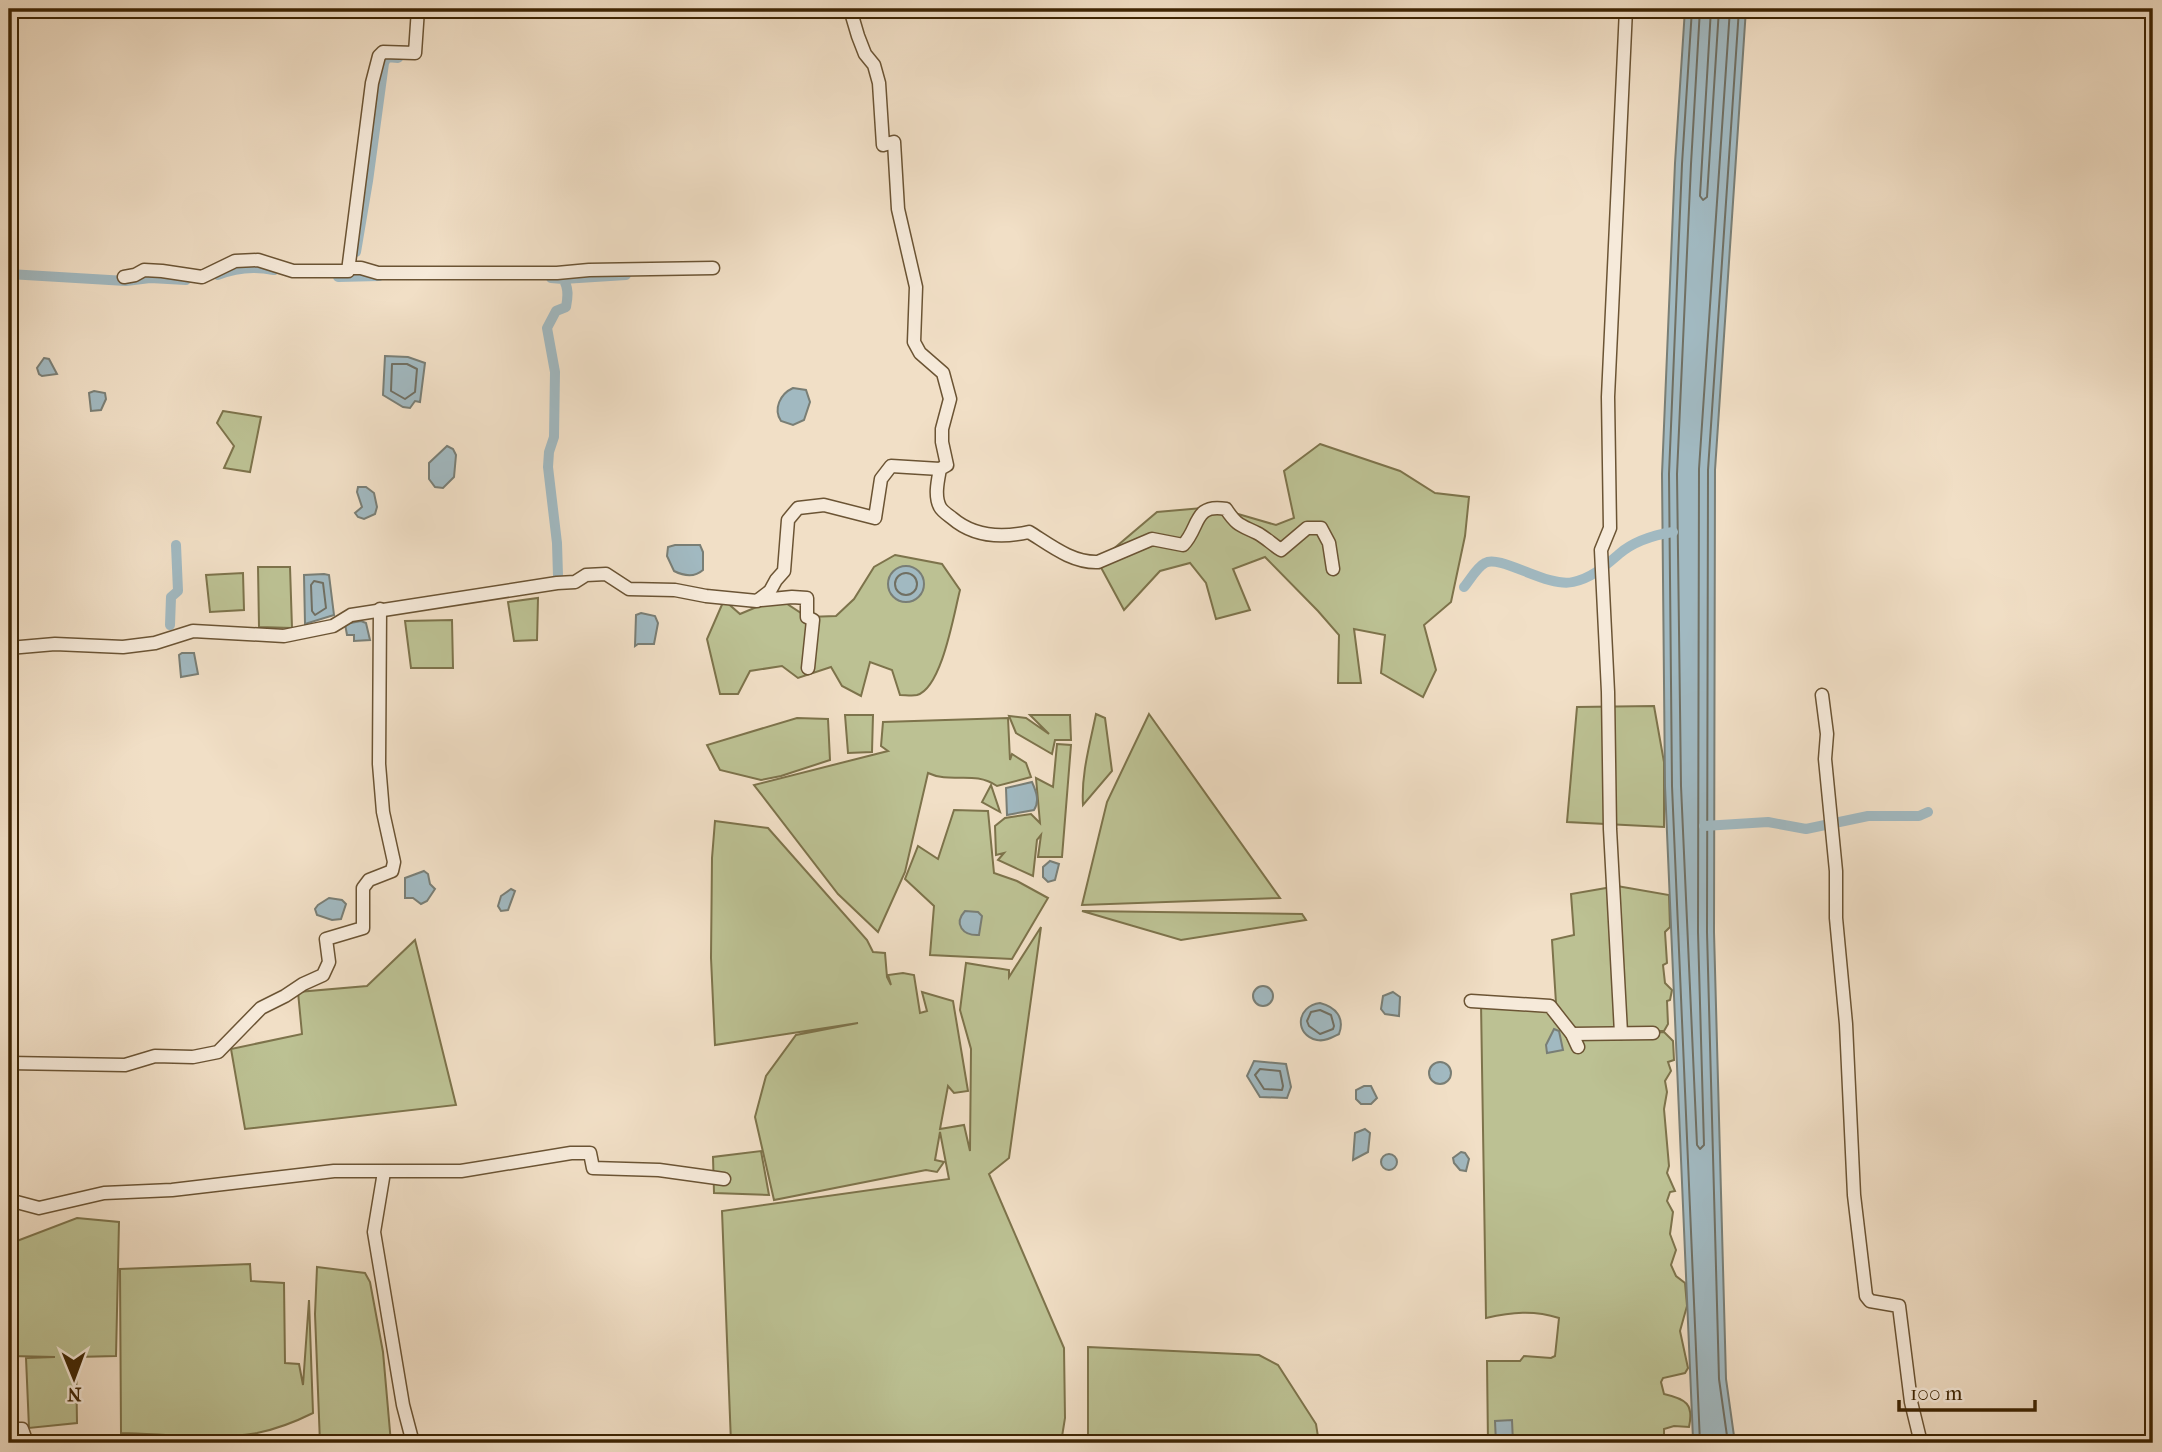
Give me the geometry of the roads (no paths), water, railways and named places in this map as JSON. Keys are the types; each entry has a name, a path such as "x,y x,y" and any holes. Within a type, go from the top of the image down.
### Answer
{"street":[{"path":"353,268 372,83 379,56 383,52 415,53 418,9"},
{"path":"757,601 770,591 784,571 788,520 798,508 824,505 876,517 881,479 891,466 940,469 947,465 942,429 950,399 948,384 943,373 920,353 914,342 916,287 898,209 894,142 883,145 879,83 874,65 865,54 850,9"},
{"path":"1621,1033 1610,829 1601,550 1610,528 1608,397 1626,9"},
{"path":"124,277 144,270 202,277 234,261 258,260 293,271 348,271 353,268 378,273 557,273 713,268"},
{"path":"940,469 937,495 940,508 955,521 988,536 1029,532 1079,561 1098,562 1152,539 1183,545 1190,538 1196,520 1214,507 1226,509 1234,522 1281,550 1307,528 1321,528 1329,543 1333,569"},
{"path":"9,648 55,644 123,646 155,643 193,631 284,636 333,626 351,615 380,609 575,582 586,575 606,574 629,589 676,590 757,601 807,598 807,617 813,620 808,668"},
{"path":"9,1063 125,1065 155,1056 193,1057 218,1052 261,1008 323,975 330,962 326,939 363,928 363,888 369,880 392,871 394,862 383,811 379,764 380,609"},
{"path":"1822,695 1836,871 1836,918 1846,1024 1854,1195 1866,1296 1870,1301 1899,1306 1909,1391 1921,1443"},
{"path":"1471,1001 1550,1006 1572,1034 1578,1047"},
{"path":"1572,1034 1653,1032"},
{"path":"9,1200 39,1208 104,1193 172,1190 334,1171 461,1171 571,1153 590,1153 593,1168 659,1170 724,1180"},
{"path":"383,1172 374,1232 403,1405 412,1443"},
{"path":"9,1429 22,1429 27,1443"}],"water":[{"path":"1685,9 1746,9 1715,470 1714,932 1726,1379 1735,1443 1694,1443 1693,1439 1665,786 1662,474 1675,163"},
{"path":"385,356 408,357 425,363 420,402 415,401 410,408 403,407 383,395"},
{"path":"44,358 49,359 57,374 39,374 37,368"},
{"path":"793,388 806,390 810,402 804,420 793,425 781,421 778,407 781,398"},
{"path":"89,393 105,393 106,399 101,410 91,411"},
{"path":"447,446 453,449 456,455 454,477 443,488 435,487 429,479 429,463"},
{"path":"358,487 366,487 374,493 377,507 375,514 364,519 355,513 362,507"},
{"path":"700,545 703,552 703,570 689,575 674,571 667,556 668,547"},
{"path":"906,566 919,571 924,584 919,597 906,602 893,597 888,584 893,571"},
{"path":"304,575 329,575 334,615 305,624"},
{"path":"641,613 655,616 658,623 654,644 635,646 636,615"},
{"path":"361,621 366,623 370,640 354,641 354,635 347,635 345,624"},
{"path":"194,653 198,674 181,677 179,655"},
{"path":"1032,782 1037,800 1034,810 1007,815 1006,788"},
{"path":"1050,861 1059,864 1055,880 1048,882 1043,877 1043,867"},
{"path":"424,871 435,889 427,901 421,904 413,898 405,898 405,878"},
{"path":"511,889 515,891 508,910 501,911 498,906 501,896"},
{"path":"329,898 342,900 346,904 341,919 332,920 317,915 315,909"},
{"path":"965,911 978,912 982,916 979,935 968,934 960,925"},
{"path":"1259,986 1267,986 1273,996 1267,1006 1259,1006 1253,1000 1253,992"},
{"path":"1393,992 1400,997 1399,1016 1385,1014 1381,1009 1383,996"},
{"path":"1320,1003 1335,1010 1340,1018 1341,1028 1339,1034 1329,1039 1317,1040 1304,1033 1301,1021 1306,1009"},
{"path":"1554,1029 1559,1031 1563,1050 1547,1053 1546,1045"},
{"path":"1254,1061 1286,1064 1291,1087 1287,1098 1260,1097 1247,1076"},
{"path":"1440,1062 1448,1065 1451,1073 1448,1081 1440,1084 1432,1081 1429,1073 1432,1065"},
{"path":"1371,1086 1377,1098 1371,1104 1361,1104 1356,1099 1356,1090"},
{"path":"1365,1129 1370,1133 1368,1152 1353,1160 1355,1133"},
{"path":"1461,1152 1469,1159 1466,1171 1460,1170 1454,1163 1453,1158"},
{"path":"1389,1154 1395,1156 1395,1168 1389,1170 1383,1168 1381,1162 1383,1156"},
{"path":"1512,1420 1513,1443 1496,1443 1495,1421"}],"waterway":[{"path":"356,252 384,63 387,57 398,58"},
{"path":"218,275 246,268 274,270"},
{"path":"9,274 126,281 150,278 186,280"},
{"path":"563,279 626,275"},
{"path":"338,277 379,276"},
{"path":"551,278 563,279 568,292 566,307 556,311 547,328 555,372 554,437 548,467 558,576"},
{"path":"1464,587 1479,567 1492,561 1550,580 1573,582 1592,575 1638,542 1673,532"},
{"path":"170,625 171,597 178,591 176,545"},
{"path":"1704,826 1768,822 1806,829 1868,816 1919,816 1928,812"}]}
